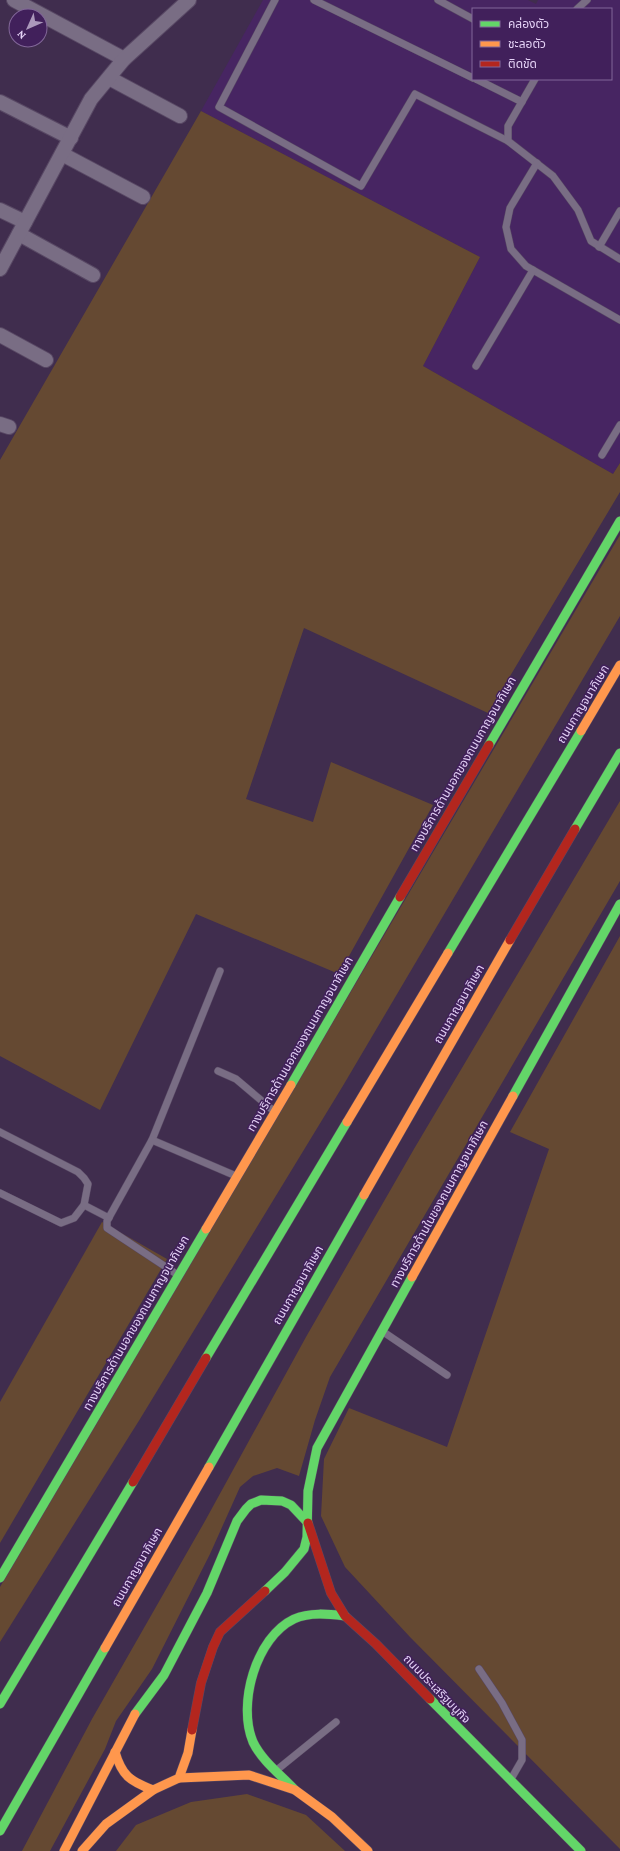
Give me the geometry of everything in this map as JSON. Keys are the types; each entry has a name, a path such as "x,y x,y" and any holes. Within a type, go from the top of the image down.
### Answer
{"main road":[{"name":"ทางบริการด้านนอกของถนนกาญจนาภิเษก","path":"0,1578 275,1112 620,522"},
{"name":"ถนนกาญจนาภิเษก","path":"0,1704 620,665"},
{"name":"ถนนกาญจนาภิเษก","path":"0,1831 415,1106 620,753"},
{"name":"ทางบริการด้านในของถนนกาญจนาภิเษก","path":"179,1778 188,1753 201,1683 213,1647 220,1632 295,1561 304,1549 308,1523 308,1491 317,1448 620,904"},
{"path":"64,1851 133,1717 164,1675 207,1593 238,1521 246,1509 251,1504 261,1500 272,1499 282,1501 291,1505 308,1523"},
{"name":"ถนนประเสริฐมนูกิจ","path":"308,1523 331,1594 345,1616 376,1644 581,1851"},
{"path":"345,1616 315,1613 293,1619 281,1626 270,1636 258,1659 251,1684 247,1710 253,1742 259,1752 295,1790 332,1817 368,1851"},
{"path":"116,1752 119,1767 128,1778 153,1790"},
{"path":"82,1851 106,1824 153,1790 179,1778 249,1775 295,1790"}],"street":[{"path":"14,0 124,59"},
{"path":"0,269 91,100 124,59 189,0"},
{"path":"108,78 180,116"},
{"path":"0,102 71,138"},
{"path":"62,154 143,196"},
{"path":"0,210 22,228 93,275"},
{"path":"0,335 46,360"}],"lane":[{"path":"275,0 219,107 361,186 415,94 508,141 554,176 578,210 591,241 620,259"},
{"path":"314,0 472,78"},
{"path":"438,0 472,18"},
{"path":"578,8 587,0"},
{"path":"478,80 522,102"},
{"path":"508,141 508,126 535,80"},
{"path":"537,163 510,208 506,227 511,249 526,266 620,320"},
{"path":"600,247 620,211"},
{"path":"476,366 533,270"},
{"path":"602,455 620,425"},
{"path":"178,1275 107,1228 109,1218 152,1140 220,971"},
{"path":"218,1071 236,1079 275,1112"},
{"path":"0,1132 78,1172 88,1184 84,1205 74,1218 61,1223 0,1193"},
{"path":"152,1140 236,1176"},
{"path":"84,1205 109,1218"},
{"path":"382,1331 446,1375"},
{"path":"479,1669 502,1702 522,1740 522,1760 510,1781"},
{"path":"277,1770 336,1722"}],"shaded area":[{"path":"263,0 528,0 536,4 538,0 620,0 620,463 613,474 423,366 480,257 201,111"},
{"path":"201,111 480,257 423,366 613,474 620,463 620,492 488,713 304,628 246,799 313,822 331,762 433,805 339,974 196,914 100,1110 0,1056 0,460"},
{"path":"620,535 620,616 344,1084 140,1419 0,1642 0,1587"},
{"path":"620,801 620,881 330,1377 315,1420 299,1476 277,1468 253,1476 240,1487 210,1554 152,1669 116,1721 105,1749 50,1851 22,1851 92,1719 205,1521 306,1337 414,1149"},
{"path":"620,936 620,1849 410,1637 345,1567 321,1516 324,1459 349,1408 447,1447 549,1149 510,1132"},
{"path":"102,1222 167,1259 0,1543 0,1402"},
{"path":"247,1794 306,1815 345,1851 116,1851 136,1825 191,1802"}],"traffic: fast":[{"path":"489,745 620,521"},
{"path":"448,953 581,731"},
{"path":"575,829 620,753"},
{"path":"291,1085 400,897"},
{"path":"513,1096 620,904"},
{"path":"206,1358 347,1122"},
{"path":"209,1467 364,1195"},
{"path":"0,1578 206,1229"},
{"path":"265,1591 285,1572 304,1549 307,1537 308,1491 317,1448 412,1277"},
{"path":"0,1704 133,1482"},
{"path":"135,1714 164,1675 207,1593 237,1521 246,1509 251,1504 261,1500 282,1501 291,1505 308,1523"},
{"path":"295,1790 267,1762 253,1742 249,1727 247,1709 253,1673 269,1640 281,1628 294,1619 313,1614 345,1616"},
{"path":"0,1831 105,1648"},
{"path":"430,1699 581,1851"}],"traffic: slow":[{"path":"581,731 620,665"},
{"path":"364,1195 510,940"},
{"path":"347,1122 448,953"},
{"path":"206,1229 291,1085"},
{"path":"412,1277 513,1096"},
{"path":"105,1648 209,1467"},
{"path":"64,1851 135,1714"},
{"path":"82,1851 106,1824 153,1790 179,1778 188,1753 192,1730"},
{"path":"115,1752 121,1767 128,1777 138,1784 153,1790"},
{"path":"179,1778 249,1775 295,1790 332,1817 368,1851"}],"traffic: jam":[{"path":"400,897 489,745"},
{"path":"510,940 575,829"},
{"path":"133,1482 206,1358"},
{"path":"308,1523 331,1593 345,1616 376,1644 430,1699"},
{"path":"192,1730 201,1683 213,1647 220,1632 265,1591"}]}
